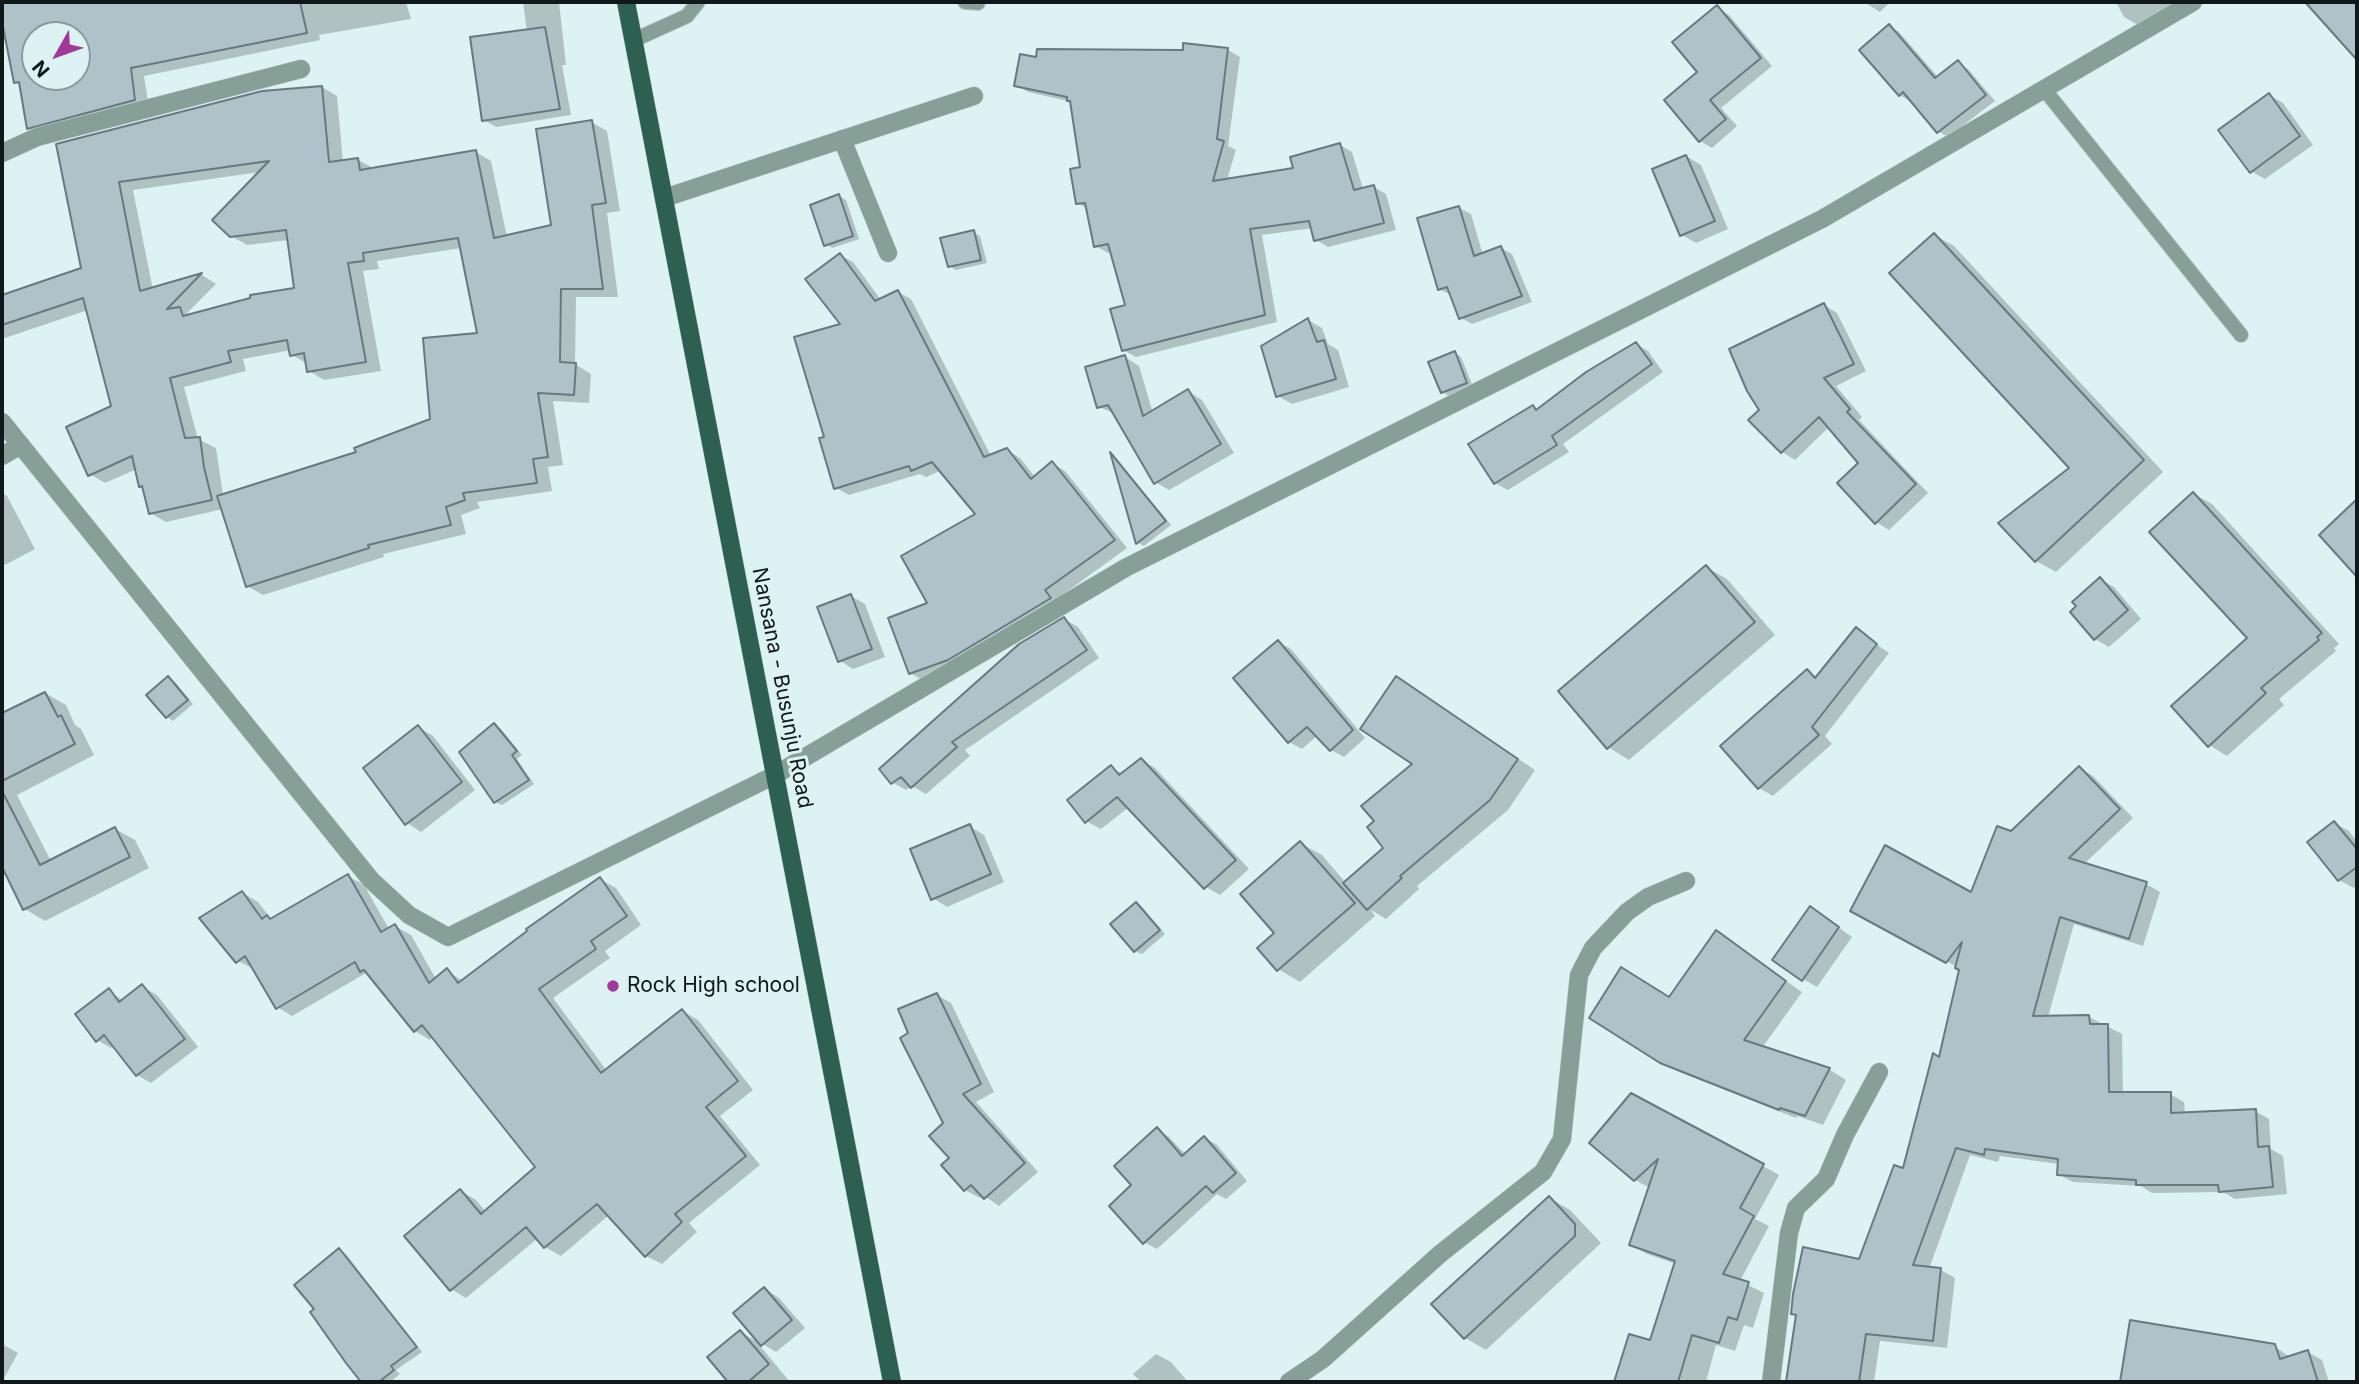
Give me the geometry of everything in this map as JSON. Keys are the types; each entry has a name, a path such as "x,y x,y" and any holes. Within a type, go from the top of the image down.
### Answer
{"main road":[{"name":"Nansana - Busunju Road","path":"626,2 892,1382"}],"street":[{"path":"2,422 371,880 409,915 448,937 775,775 1126,567 1822,219 2193,2"},
{"path":"2,153 37,137 301,69"},
{"path":"664,198 974,96"},
{"path":"842,139 888,253"},
{"path":"2,456 21,445"},
{"path":"1289,1382 1323,1359 1440,1254 1543,1172 1562,1139 1579,975 1593,948 1627,912 1648,897 1686,881"},
{"path":"1771,1382 1789,1233 1796,1208 1826,1179 1845,1135 1879,1072"}],"lane":[{"path":"634,40 687,16 698,2"},
{"path":"2044,89 2241,335"}],"building":[{"path":"2,2 300,2 307,33 131,68 135,100 27,129 19,82 14,83 2,22"},
{"path":"2305,2 2357,2 2357,60"},
{"path":"1717,5 1761,58 1710,100 1726,119 1699,142 1664,100 1697,72 1672,42"},
{"path":"1889,24 1935,78 1958,60 1986,95 1937,133 1903,92 1899,96 1859,50"},
{"path":"545,27 560,109 482,121 470,37"},
{"path":"1183,43 1228,48 1217,139 1224,141 1213,181 1293,168 1290,157 1340,143 1354,190 1374,185 1384,223 1314,241 1309,221 1250,229 1265,315 1122,351 1110,309 1125,305 1108,244 1094,247 1085,203 1076,204 1070,169 1080,167 1070,101 1067,101 1067,97 1014,86 1020,54 1036,57 1037,49 1183,50"},
{"path":"322,86 329,162 358,158 360,170 476,150 494,238 551,225 536,129 592,120 606,203 592,205 603,289 561,289 560,362 576,363 574,395 538,393 548,457 533,459 537,483 463,493 465,500 446,507 451,525 368,545 369,548 246,587 217,496 356,452 354,448 430,419 423,338 477,333 458,238 363,253 364,261 348,263 366,362 307,372 304,353 290,356 287,340 228,351 231,362 170,378 185,438 200,437 212,500 149,514 132,456 88,476 66,427 111,406 83,298 2,325 2,295 81,268 56,144 262,91","holes":["269,161 212,220 230,237 286,230 294,288 250,295 250,298 183,316 180,307 167,309 202,273 140,291 119,182"]},
{"path":"2269,93 2300,136 2250,173 2218,130"},
{"path":"1686,155 1715,221 1680,236 1652,169"},
{"path":"839,194 853,236 824,246 810,205"},
{"path":"1459,206 1474,256 1501,246 1522,296 1459,319 1447,287 1438,290 1417,218"},
{"path":"974,230 981,260 948,267 940,238"},
{"path":"1934,233 2144,460 2035,562 1998,523 2069,468 1889,273"},
{"path":"840,253 875,301 898,290 984,457 1007,448 1031,479 1052,461 1115,540 1045,590 1051,598 948,660 909,674 888,618 927,603 901,556 975,514 932,462 911,471 909,466 834,489 819,438 824,437 794,337 840,324 805,279"},
{"path":"1824,303 1854,364 1824,378 1850,409 1847,412 1916,484 1875,524 1837,483 1858,463 1819,417 1781,453 1748,420 1759,410 1747,391 1729,349"},
{"path":"1308,318 1317,342 1324,340 1336,379 1276,397 1261,346"},
{"path":"1636,342 1652,364 1552,436 1557,445 1494,484 1468,444 1533,405 1536,410 1586,372"},
{"path":"1455,351 1467,383 1441,393 1428,362"},
{"path":"1125,355 1143,416 1188,389 1221,444 1154,484 1108,405 1097,408 1085,367"},
{"path":"1110,452 1166,521 1136,544"},
{"path":"2193,492 2322,633 2317,637 2319,640 2261,688 2266,693 2208,747 2171,706 2247,638 2149,532"},
{"path":"2357,499 2357,577 2319,535"},
{"path":"1706,565 1755,622 1607,749 1558,691"},
{"path":"2100,577 2128,610 2094,640 2070,612 2076,606 2072,602"},
{"path":"851,594 872,649 838,662 817,607"},
{"path":"1064,617 1087,650 952,742 957,747 911,788 901,777 891,784 879,769 1019,644"},
{"path":"1856,627 1877,644 1812,727 1819,735 1758,789 1720,746 1807,669 1815,678"},
{"path":"1278,640 1353,730 1330,751 1307,727 1288,743 1233,678"},
{"path":"168,676 188,700 166,718 146,695"},
{"path":"1396,676 1518,759 1490,800 1400,876 1402,878 1367,910 1343,883 1383,848 1367,827 1374,821 1361,806 1412,764 1360,729"},
{"path":"45,692 58,717 61,715 75,744 2,781 2,713"},
{"path":"494,723 517,751 512,755 529,780 494,803 459,752"},
{"path":"418,725 462,782 405,825 363,768"},
{"path":"1141,758 1236,860 1204,889 1117,797 1085,823 1067,800 1111,765 1119,775"},
{"path":"2079,766 2120,809 2069,858 2147,882 2129,939 2060,917 2033,1016 2089,1015 2090,1024 2108,1024 2109,1092 2171,1092 2171,1113 2256,1109 2258,1147 2269,1146 2273,1187 2219,1192 2218,1185 2136,1185 2136,1180 2057,1175 2058,1159 1985,1149 1984,1155 1956,1148 1913,1265 1941,1268 1933,1341 1866,1334 1859,1382 1786,1382 1796,1315 1791,1314 1793,1294 1803,1247 1859,1259 1894,1165 1903,1168 1933,1053 1939,1057 1959,970 1955,968 1962,942 1946,963 1850,911 1885,845 1971,892 1997,826 2011,831"},
{"path":"2,791 40,865 115,827 130,857 23,910 2,867"},
{"path":"2334,821 2357,849 2357,867 2338,881 2307,842"},
{"path":"970,824 991,874 931,900 910,849"},
{"path":"1300,841 1355,903 1277,971 1257,948 1274,933 1240,894"},
{"path":"348,874 381,932 395,924 429,983 447,968 458,983 527,931 526,929 600,877 627,916 591,941 596,949 539,989 601,1073 682,1009 738,1081 706,1107 746,1156 675,1214 682,1222 645,1257 597,1204 544,1248 526,1227 450,1291 404,1236 460,1189 481,1214 535,1167 422,1025 414,1032 364,970 360,972 355,962 276,1009 245,956 236,963 199,918 242,891 262,919 267,915 270,919"},
{"path":"1136,902 1160,930 1134,952 1110,924"},
{"path":"1810,906 1839,927 1802,981 1772,960"},
{"path":"1716,930 1786,981 1744,1040 1830,1068 1805,1116 1780,1108 1779,1110 1660,1063 1589,1018 1621,967 1669,997"},
{"path":"142,984 185,1039 136,1076 104,1035 96,1042 75,1014 109,988 119,1002"},
{"path":"937,993 981,1084 963,1094 1025,1163 984,1199 971,1185 964,1191 941,1165 949,1158 929,1136 943,1123 900,1038 908,1033 898,1009"},
{"path":"1631,1093 1764,1164 1740,1208 1754,1216 1723,1274 1749,1282 1737,1320 1728,1317 1719,1343 1692,1335 1678,1382 1614,1382 1629,1334 1650,1340 1675,1261 1629,1245 1658,1159 1634,1181 1589,1143"},
{"path":"1157,1127 1182,1156 1204,1136 1236,1173 1213,1193 1206,1186 1143,1244 1109,1206 1131,1185 1114,1166"},
{"path":"1549,1196 1575,1224 1575,1236 1464,1339 1431,1304"},
{"path":"339,1248 417,1347 391,1366 394,1370 379,1382 361,1382 310,1312 314,1309 294,1285"},
{"path":"764,1287 792,1320 761,1346 733,1313"},
{"path":"2130,1320 2275,1344 2280,1359 2308,1350 2318,1382 2120,1382"},
{"path":"740,1330 769,1364 748,1382 728,1382 707,1357"}],"place":[{"name":"Rock High school","path":"613,986"}]}
